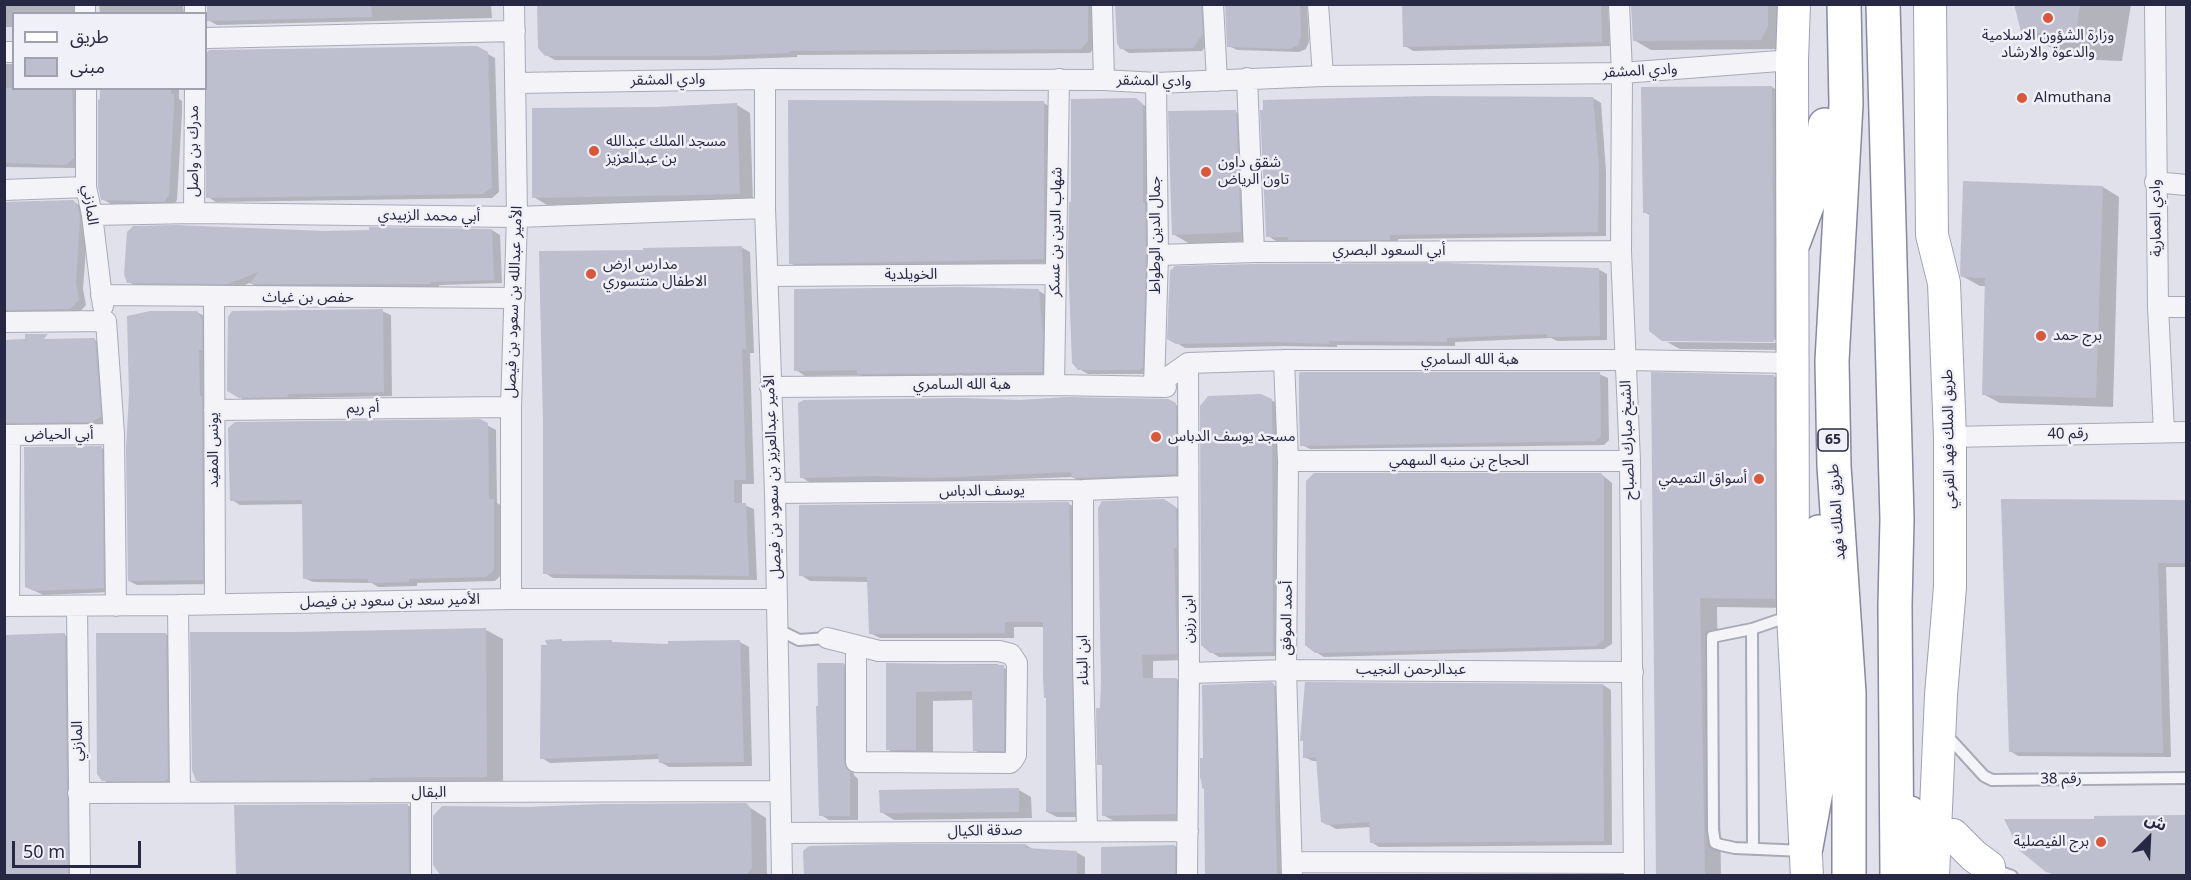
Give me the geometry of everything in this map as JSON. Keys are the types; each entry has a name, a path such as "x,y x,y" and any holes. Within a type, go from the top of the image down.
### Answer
{"highway":[{"path":"1883,4 1897,519 1895,605 1897,876"},
{"path":"1794,241 1818,176 1827,109 1829,68 1844,5"},
{"name":"طريق الملك فهد","path":"1844,5 1846,104 1832,361 1834,466 1849,693 1849,876"},
{"path":"1806,858 1817,786 1820,668 1817,615 1819,525 1834,466"},
{"path":"1895,605 1906,645 1910,815 1925,876"}],"main road":[{"path":"1794,4 1792,60 1793,615 1806,858"},
{"name":"طريق الملك فهد الفرعي","path":"1930,4 1932,235 1944,284 1950,437 1950,587 1941,695 1933,876"},
{"path":"1950,587 1952,741 1976,864"}],"street":[{"name":"الأمير عبدالله بن سعود بن فيصل","path":"511,599 511,407 516,217 514,4"},
{"path":"1102,4 1104,80"},
{"path":"1213,4 1216,81"},
{"path":"1318,4 1323,76"},
{"name":"الشيخ مبارك الصباح","path":"1619,4 1623,73 1621,251 1630,461 1634,869"},
{"name":"وادي العمارية","path":"2155,4 2155,182 2164,432"},
{"path":"207,38 515,31"},
{"name":"وادي المشقر","path":"515,83 765,79 1059,79 1156,83 1323,76 1623,73 1792,60"},
{"path":"1247,78 1254,252"},
{"name":"الأمير عبدالعزيز بن سعود بن فيصل","path":"765,79 765,208 775,493 782,876"},
{"name":"شهاب الدين بن عسكر","path":"1054,385 1059,79"},
{"name":"جمال الدين الوطواط","path":"1154,387 1158,255 1156,83"},
{"name":"المازني","path":"86,90 86,187 107,330 114,435 116,606"},
{"name":"مدرك بن واصل","path":"194,213 195,90"},
{"path":"2155,182 2187,185"},
{"path":"4,190 86,187"},
{"name":"أبي محمد الزبيدي","path":"92,216 194,213 516,217 765,208"},
{"name":"أبي السعود البصري","path":"1158,255 1254,252 1621,251"},
{"name":"الخويلدية","path":"768,276 1055,274"},
{"name":"حفص بن غياث","path":"101,295 515,298"},
{"name":"يونس المفيد","path":"214,297 215,604"},
{"path":"2158,307 2187,307"},
{"path":"4,322 107,330"},
{"name":"هبة الله السامري","path":"1188,363 1284,360 1626,360 1794,363"},
{"name":"أحمد الموفق","path":"1284,360 1288,460 1286,670 1292,869"},
{"path":"1154,387 1188,363"},
{"name":"ابن رزين","path":"1187,876 1188,363"},
{"name":"هبة الله السامري","path":"770,387 1187,386"},
{"name":"أم ريم","path":"214,410 511,407"},
{"name":"رقم 40","path":"1950,437 2187,432"},
{"path":"7,435 7,606"},
{"name":"أبي الحياض","path":"7,435 114,435"},
{"name":"الحجاج بن منبه السهمي","path":"1288,460 1630,461"},
{"name":"يوسف الدباس","path":"775,493 1083,490 1188,486"},
{"name":"ابن البناء","path":"1083,490 1083,662 1087,830"},
{"name":"الأمير سعد بن سعود بن فيصل","path":"7,606 511,599 777,599"},
{"path":"178,605 180,792"},
{"name":"المازني","path":"77,606 80,876"},
{"path":"827,638 879,651 999,651 1011,654 1017,663 1016,755 1013,760 1010,763 856,762 856,646"},
{"name":"عبدالرحمن النجيب","path":"1189,673 1286,670 1632,672"},
{"name":"البقال","path":"78,793 780,791"},
{"path":"421,793 421,876"},
{"name":"صدقة الكيال","path":"782,833 1188,831"},
{"path":"1292,869 1634,869"}],"lane":[{"path":"1793,615 1752,629 1712,637 1713,830 1715,843 1806,858"},
{"path":"777,628 799,640 827,638"},
{"path":"1752,629 1753,849"},
{"name":"رقم 38","path":"1952,741 1984,776 1992,780 2187,778"}],"building":[{"path":"207,4 371,4 372,17 207,21"},
{"path":"537,4 1088,4 1088,41 1081,49 789,51 789,53 708,56 545,56 538,48"},
{"path":"1115,4 1201,4 1203,34 1193,48 1120,49 1117,43"},
{"path":"1225,4 1300,4 1301,37 1298,45 1290,49 1227,47"},
{"path":"1402,4 1601,4 1602,42 1403,47"},
{"path":"1631,4 1768,4 1768,26 1761,40 1633,41"},
{"name":"وزارة الشؤون الاسلامية والدعوة والارشاد","path":"2014,4 2080,4 2076,35 2021,32"},
{"path":"477,46 488,52 492,187 483,194 206,198 206,90 209,50"},
{"path":"1772,86 1774,342 1662,341 1649,331 1649,213 1643,213 1641,87"},
{"path":"4,88 72,90 74,158 66,165 4,163"},
{"path":"100,90 171,90 171,94 174,94 169,195 164,202 101,200 98,186 98,100"},
{"path":"1429,96 1593,97 1599,166 1598,232 1390,235 1390,240 1288,240 1288,237 1266,237 1260,110 1263,110 1263,100"},
{"path":"1136,98 1143,104 1143,203 1145,203 1146,256 1143,367 1140,370 1078,370 1072,363 1068,259 1069,202 1071,202 1071,99"},
{"path":"788,100 1044,101 1044,259 789,264"},
{"path":"737,103 740,194 532,198 532,108 655,107"},
{"name":"شقق داون تاون الرياض","path":"1236,110 1241,232 1172,235 1168,111"},
{"name":"برج حمد","path":"1963,181 2103,186 2096,398 1982,395 1985,278 1961,277 1960,273"},
{"path":"73,200 77,204 80,217 76,283 79,300 70,309 4,310 4,202"},
{"path":"175,225 325,231 369,230 369,227 492,229 494,280 431,282 431,284 250,284 258,272 228,284 127,283 124,274 127,232 133,226"},
{"path":"742,246 746,349 742,349 746,480 734,480 734,503 746,503 749,576 543,574 543,423 539,251"},
{"path":"1444,263 1599,268 1600,336 1547,337 1547,334 1447,338 1447,342 1329,341 1329,344 1276,342 1176,344 1167,339 1170,271 1175,266"},
{"path":"959,287 1039,289 1043,337 1042,372 857,374 857,370 794,371 794,289"},
{"path":"383,309 384,392 288,394 288,397 239,398 227,391 228,317 232,311"},
{"path":"150,311 197,311 202,319 202,350 199,350 200,396 202,396 203,580 128,581 127,316"},
{"path":"25,334 48,334 44,339 95,338 101,416 92,422 4,423 4,340 25,339"},
{"path":"1600,372 1601,436 1595,441 1300,446 1299,373"},
{"path":"1651,372 1774,375 1775,599 1700,598 1705,876 1656,876"},
{"path":"1261,394 1272,399 1273,652 1210,653 1201,645 1200,406 1208,396"},
{"path":"1067,397 1168,399 1176,403 1176,474 1072,478 1071,472 929,478 875,476 800,478 798,403 804,400 963,398 1020,400"},
{"path":"480,419 488,423 489,499 494,499 494,570 486,577 409,579 409,582 368,583 368,579 303,579 302,500 230,501 228,428 235,422"},
{"path":"102,446 104,588 34,591 25,587 24,447"},
{"path":"1314,473 1601,473 1604,477 1604,640 1596,646 1315,653 1305,645 1306,481"},
{"path":"1164,499 1176,507 1177,547 1174,548 1177,654 1142,655 1143,678 1177,678 1176,814 1102,816 1102,765 1097,765 1096,708 1100,708 1101,682 1098,508 1102,501"},
{"path":"2001,499 2187,500 2187,563 2158,563 2163,753 2009,752"},
{"path":"1069,502 1075,812 1046,812 1043,622 1005,622 1005,633 869,634 867,577 799,576 799,505"},
{"path":"486,628 487,777 196,781 192,770 190,632"},
{"path":"65,633 68,876 4,876 4,635"},
{"path":"96,633 166,633 168,779 164,781 102,781 97,774"},
{"path":"562,639 562,641 612,640 612,642 668,644 668,641 740,640 744,762 659,763 658,754 540,759 541,645 547,645 545,640"},
{"path":"817,663 844,663 844,762 850,772 850,816 819,816"},
{"path":"886,663 1004,665 1004,751 973,751 972,691 916,692 916,750 886,750"},
{"path":"1272,682 1274,684 1276,746 1277,876 1205,876 1204,789 1201,778 1200,780 1200,758 1203,758 1202,685"},
{"path":"1305,682 1603,684 1604,841 1370,843 1369,822 1327,825 1321,822 1316,757 1303,758 1303,741 1300,741"},
{"path":"1019,788 1019,812 880,813 879,790"},
{"path":"746,803 751,808 752,867 746,876 441,876 433,865 433,816 442,806 527,807"},
{"path":"408,804 409,876 236,876 234,805"},
{"name":"برج الفيصلية","path":"2187,815 2187,876 2058,876 2046,872 2020,851 2004,819 2094,819 2094,816"},
{"path":"1026,844 1026,848 1077,851 1077,876 804,876 803,851 809,846"},
{"path":"1175,845 1175,876 1101,876 1101,847"}],"place":[{"name":"وزارة الشؤون الاسلامية والدعوة والارشاد","path":"2048,18"},
{"name":"Almuthana","path":"2022,98"},
{"name":"مسجد الملك عبدالله بن عبدالعزيز","path":"594,151"},
{"name":"شقق داون تاون الرياض","path":"1206,172"},
{"name":"مدارس ارض الاطفال منتسوري","path":"591,274"},
{"name":"برج حمد","path":"2041,336"},
{"name":"مسجد يوسف الدباس","path":"1156,437"},
{"name":"أسواق التميمي","path":"1759,479"},
{"name":"برج الفيصلية","path":"2101,842"}]}
